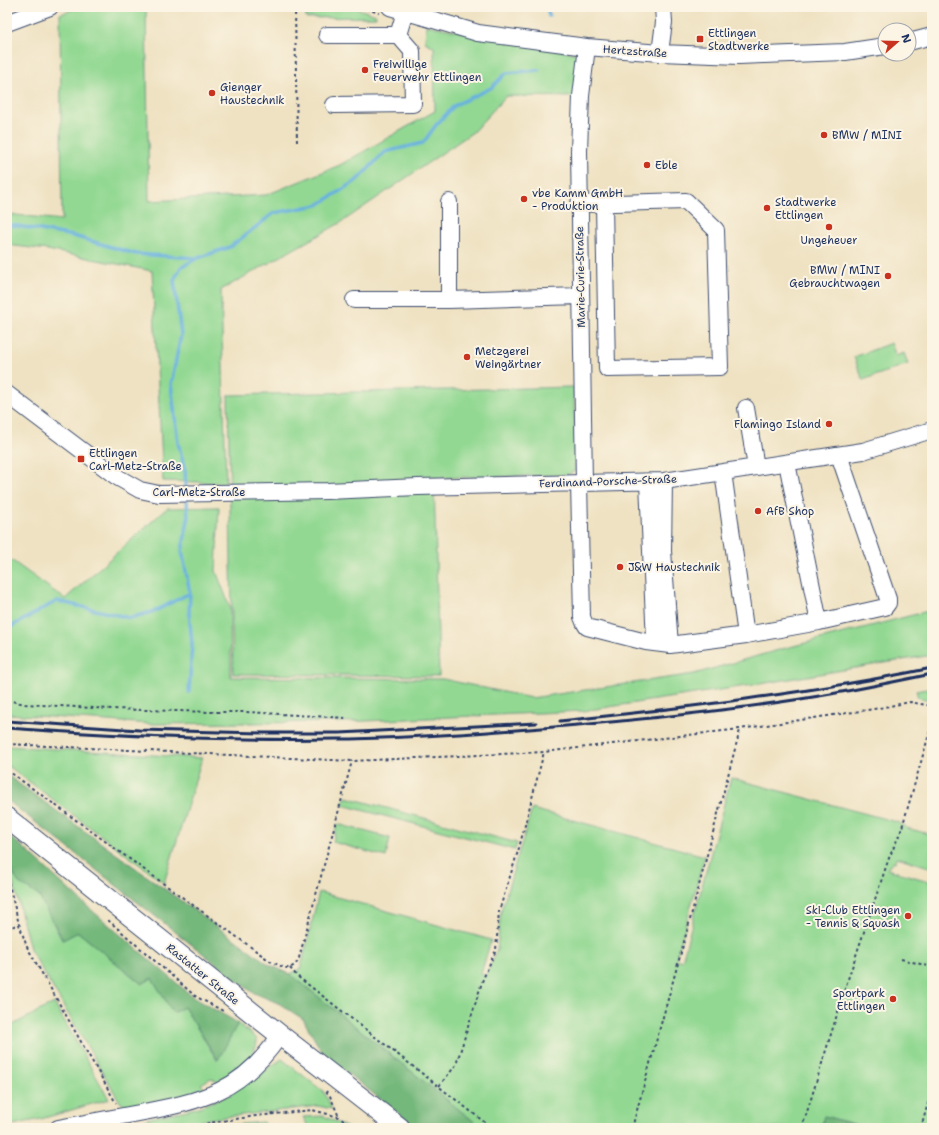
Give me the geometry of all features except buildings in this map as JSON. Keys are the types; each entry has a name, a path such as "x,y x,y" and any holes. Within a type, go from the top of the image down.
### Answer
{"main road":[{"name":"Rastatter Straße","path":"7,818 280,1035 400,1128"}],"street":[{"path":"7,23 50,7"},
{"name":"Hertzstraße","path":"390,7 478,33 587,47 660,53 739,56 845,52 877,47"},
{"path":"660,53 664,22 663,7"},
{"path":"398,35 405,12"},
{"path":"326,35 398,35"},
{"path":"334,105 413,104 412,52 398,35"},
{"path":"917,40 932,36"},
{"name":"Marie-Curie-Straße","path":"587,47 581,96 578,151 581,296 582,617 587,627 646,642 662,644 746,636 819,622 885,607 888,603 888,599 840,455"},
{"path":"579,204 686,201 716,230 720,367 607,369 604,204"},
{"path":"449,202 449,300"},
{"path":"354,300 449,300 581,296"},
{"name":"Carl-Metz-Straße","path":"7,394 117,477 130,485 149,493 203,494 327,491"},
{"path":"746,408 756,467"},
{"name":"Ferdinand-Porsche-Straße","path":"327,491 418,487 656,481 863,451 932,430"},
{"path":"787,463 819,622"},
{"path":"723,472 746,636"},
{"path":"656,481 663,551 662,644"},
{"path":"58,1128 174,1106 194,1101 224,1089 240,1079 256,1065 272,1048 280,1035"}],"path":[{"path":"295,7 297,144"},
{"path":"7,700 25,704 111,709 246,712 346,718"},
{"path":"7,744 352,761 544,752 740,729 874,709 910,702 932,706"},
{"path":"802,1128 848,979 889,858 900,831 932,724"},
{"path":"632,1128 687,931 740,729"},
{"path":"439,1086 456,1065 484,979 496,950 499,911 519,848 544,752"},
{"path":"7,770 270,961 285,968 290,968 296,964 299,958 352,761"},
{"path":"7,878 19,924 27,947 116,1103 119,1116"},
{"path":"7,929 19,924"},
{"path":"901,959 932,967"},
{"path":"290,968 297,976 492,1128"},
{"path":"921,1128 932,1089"},
{"path":"928,1105 932,1107"},
{"path":"195,1128 209,1124 256,1116 312,1110 339,1117 352,1128"}],"green space":[{"path":"81,7 146,7 149,201 266,195 340,165 435,111 434,47 425,42 426,25 580,54 576,97 506,96 473,132 342,222 221,290 226,483 163,481 152,271 48,250 7,245 7,214 62,220 60,14"},
{"path":"305,7 353,7 376,15 376,17 306,18"},
{"path":"891,343 896,356 904,353 908,364 863,380 854,357"},
{"path":"574,387 575,471 567,475 434,478 439,676 233,674 228,395"},
{"path":"219,507 216,571 230,607 231,677 443,679 531,698 694,674 782,649 932,610 932,655 766,683 583,711 343,722 151,724 7,714 7,557 65,599 167,508"},
{"path":"932,688 932,701 918,697 916,691"},
{"path":"7,746 202,758 164,883 7,765"},
{"path":"7,775 270,965 290,974 482,1128 417,1128 323,1054 303,1019 280,1004 252,992 7,800"},
{"path":"731,778 897,822 907,828 932,835 932,868 897,857 896,862 894,861 887,869 932,882 932,1128 868,1128 824,1116 821,1128 482,1128 290,974 301,968 319,892 491,940 481,974 486,976 497,950 501,911 532,809 705,856 676,959 682,961"},
{"path":"346,797 517,843 515,850 342,805"},
{"path":"337,824 390,838 386,857 333,842"},
{"path":"7,835 23,847 81,901 193,997 238,1023 218,1060 184,1007 173,1013 152,978 142,984 78,932 63,940 39,896 18,882 7,862"},
{"path":"8,862 18,882 39,896 62,940 78,932 142,984 152,978 173,1012 184,1007 217,1060 238,1023 257,1039 254,1051 244,1064 232,1076 221,1083 211,1078 201,1084 205,1090 198,1094 128,1108 120,1102 30,949 14,885 7,870"},
{"path":"54,1003 109,1099 41,1119 7,1126 7,1028"},
{"path":"282,1059 324,1092 332,1109 318,1106 209,1119 176,1128 141,1128 140,1125 146,1119 196,1108 227,1096"},
{"path":"324,1116 348,1128 309,1128 303,1117"},
{"path":"824,1116 868,1128 821,1128"},
{"path":"263,1122 267,1128 215,1128 224,1126"}],"waterway":[{"path":"547,7 549,16"},
{"path":"186,489 185,470 178,443 171,384 181,335 174,280 181,267 198,258 230,247 274,213 318,205 356,181 385,152 423,143 436,125 455,105 491,88 506,73 539,70"},
{"path":"7,225 73,236 136,254 196,258"},
{"path":"187,497 188,520 182,551 190,593 189,613 192,644 189,692"},
{"path":"7,629 57,601 130,618 155,611 190,593"}],"railway":[{"path":"560,721 746,699 839,685 932,668"},
{"path":"7,728 131,736 214,739 360,739 427,736 595,724 674,716 831,694 932,674"},
{"path":"7,721 139,730 264,733 340,733 536,723"}],"place":[{"name":"Ettlingen Stadtwerke","path":"700,39"},
{"name":"Freiwillige Feuerwehr Ettlingen","path":"365,70"},
{"name":"Gienger Haustechnik","path":"212,93"},
{"name":"BMW / MINI","path":"824,135"},
{"name":"Eble","path":"647,165"},
{"name":"vbe Kamm GmbH - Produktion","path":"524,199"},
{"name":"Stadtwerke Ettlingen","path":"767,208"},
{"name":"Ungeheuer","path":"829,227"},
{"name":"BMW / MINI Gebrauchtwagen","path":"888,276"},
{"name":"Metzgerei Weingärtner","path":"467,357"},
{"name":"Flamingo Island","path":"829,424"},
{"name":"Ettlingen Carl-Metz-Straße","path":"81,459"},
{"name":"AfB Shop","path":"758,511"},
{"name":"J&W Haustechnik","path":"620,567"},
{"name":"Ski-Club Ettlingen - Tennis & Squash","path":"908,916"},
{"name":"Sportpark Ettlingen","path":"893,999"}]}
